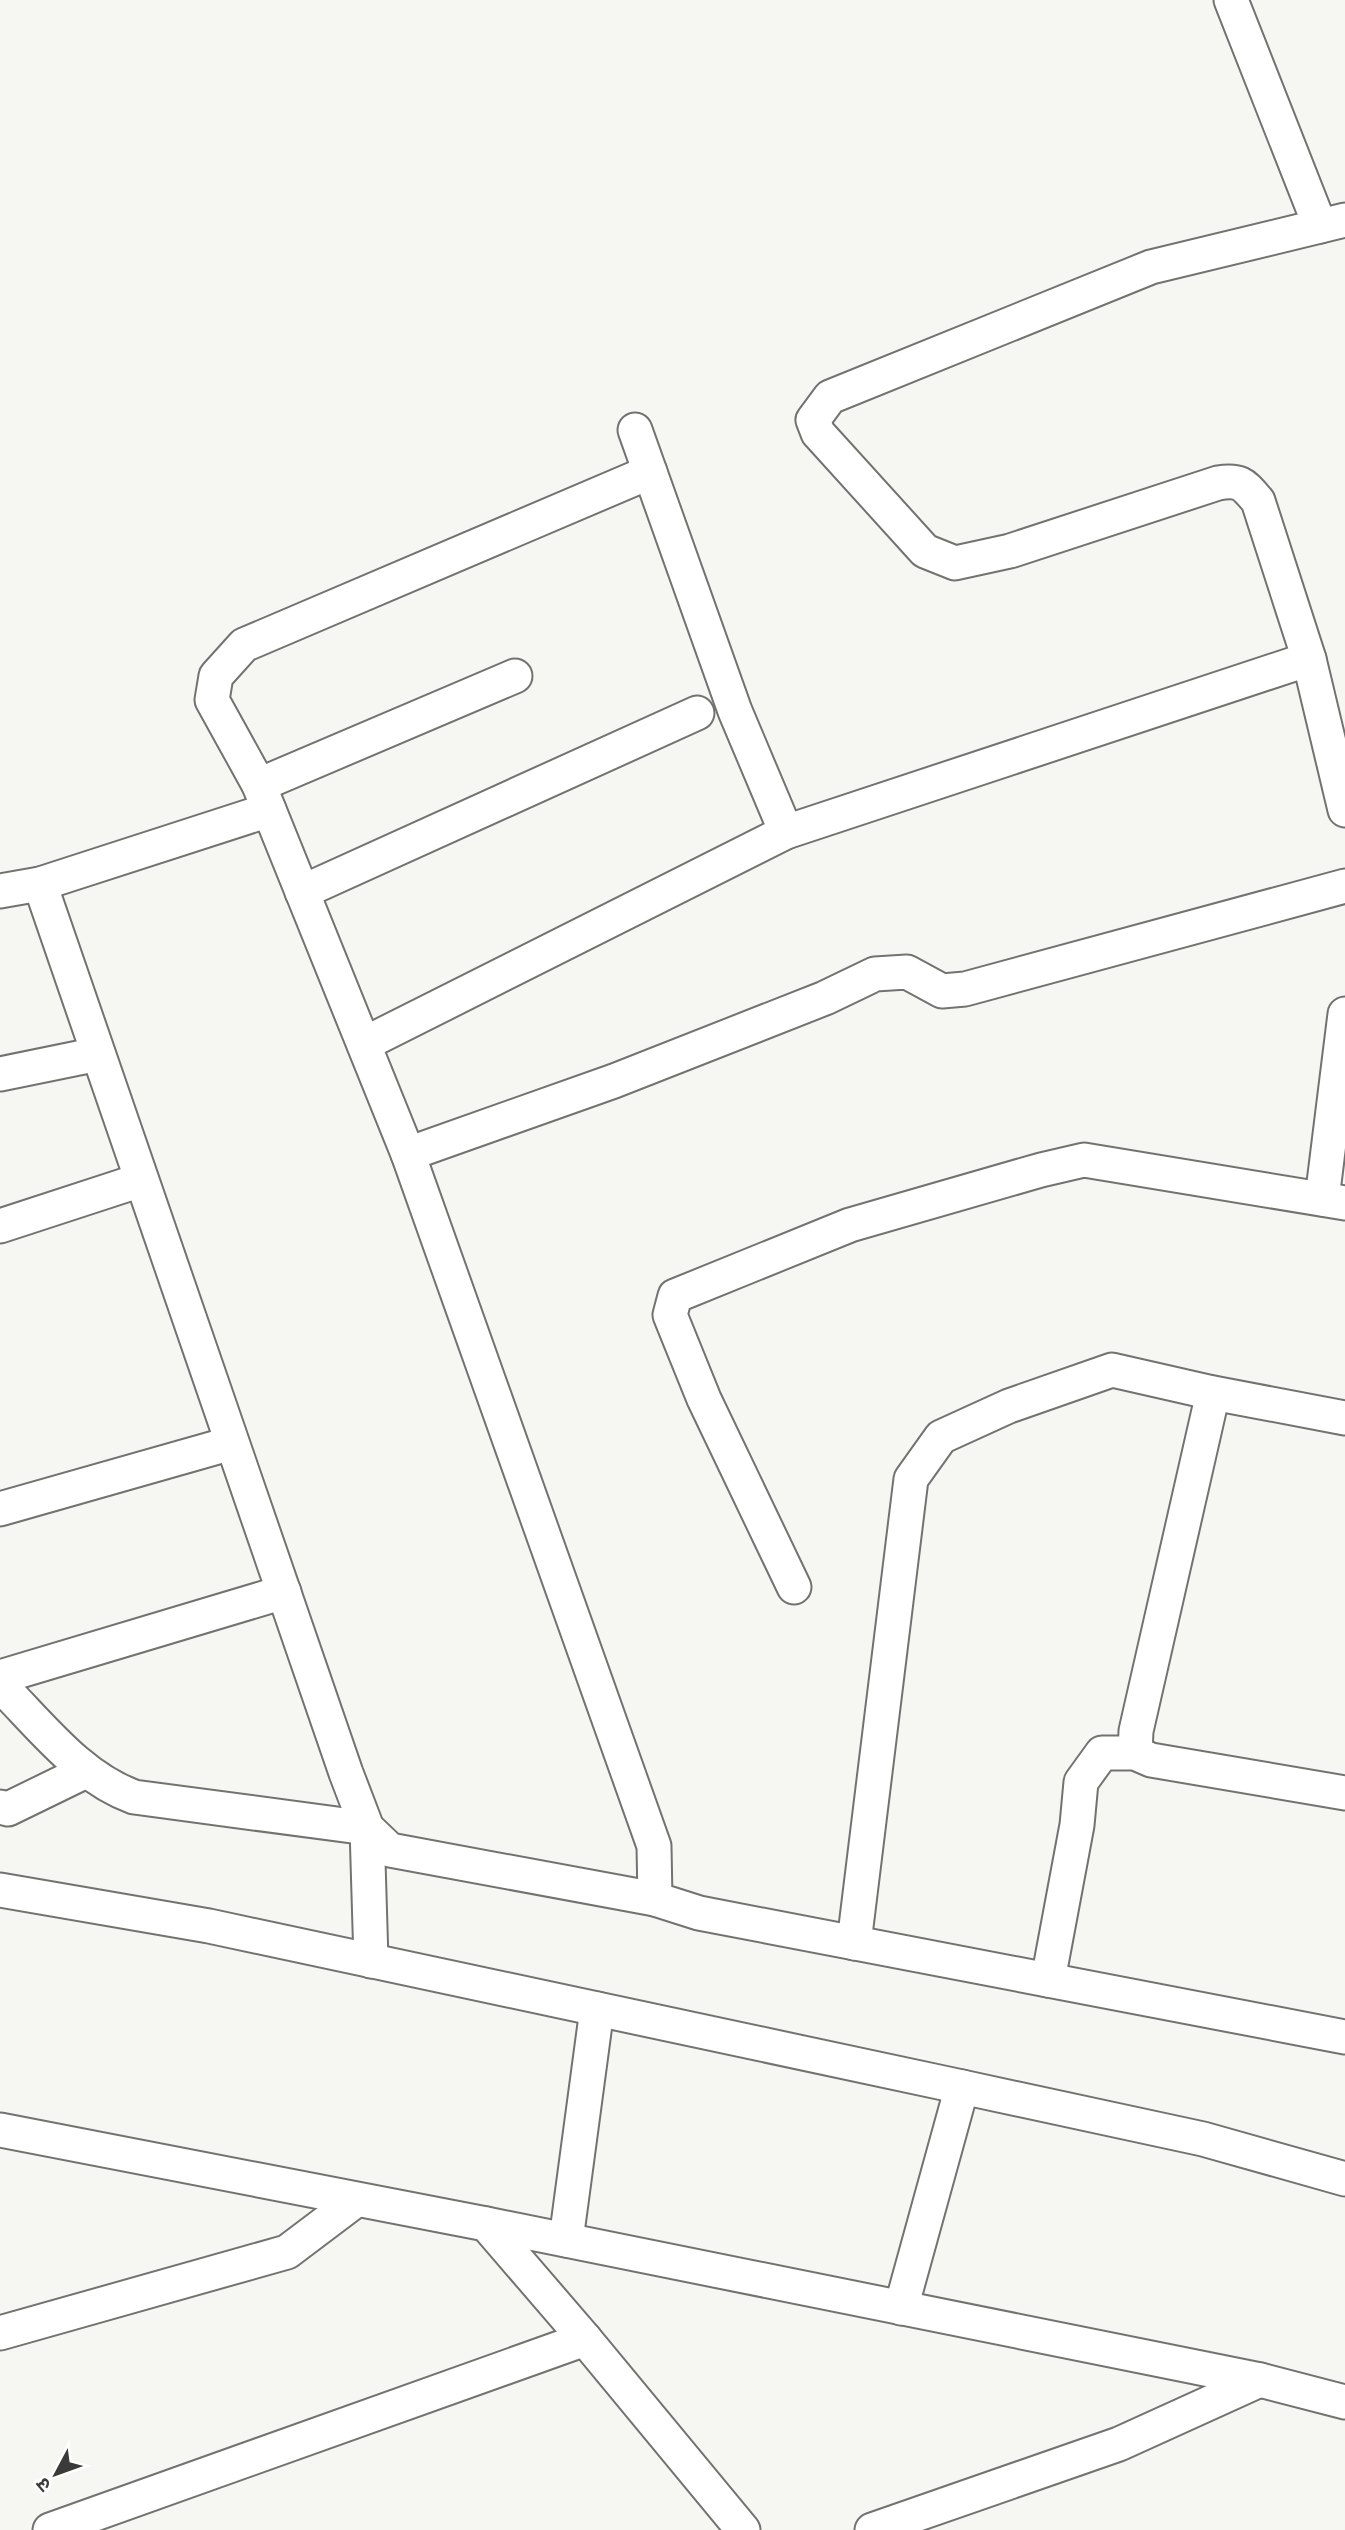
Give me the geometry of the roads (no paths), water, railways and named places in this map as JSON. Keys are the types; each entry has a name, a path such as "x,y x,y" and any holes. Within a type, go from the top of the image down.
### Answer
{"street":[{"path":"1231,0 1333,223 1151,267 830,397 813,420 818,433 925,551 954,563 1010,551 1219,483 1234,481 1245,486 1258,501 1309,659 1345,810"},
{"path":"635,430 735,711 786,832"},
{"path":"650,472 244,645 216,677 212,700 264,798 408,1154 654,1846 655,1899"},
{"path":"364,1044 786,832 1309,659"},
{"path":"0,891 40,884 264,798 515,676"},
{"path":"302,892 697,713"},
{"path":"40,884 367,1828 371,1961"},
{"path":"408,1154 614,1081 825,998 875,974 907,972 942,992 965,989 1345,886"},
{"path":"794,1587 704,1399 670,1315 675,1296 850,1225 1084,1160 1333,1201 1345,1014"},
{"path":"0,1074 98,1054"},
{"path":"0,1226 141,1180"},
{"path":"854,1943 911,1479 941,1437 1009,1406 1112,1370 1213,1394 1345,1418"},
{"path":"1135,1753 1136,1731 1213,1394"},
{"path":"0,1509 232,1443"},
{"path":"0,1677 284,1592"},
{"path":"0,1685 86,1771 111,1789 134,1797 367,1828 390,1850 655,1899 699,1913 1345,2038"},
{"path":"1048,1980 1077,1825 1081,1782 1102,1753 1135,1753 1151,1760 1345,1793"},
{"path":"0,1807 8,1808 86,1771"},
{"path":"0,1890 209,1926 962,2087 1203,2139 1345,2179"},
{"path":"566,2240 597,2009"},
{"path":"901,2308 962,2087"},
{"path":"0,2130 486,2224 1260,2380 1345,2402"},
{"path":"0,2333 287,2252 356,2200"},
{"path":"486,2224 743,2530"},
{"path":"50,2530 585,2339"},
{"path":"872,2530 1119,2444 1260,2380"}]}
